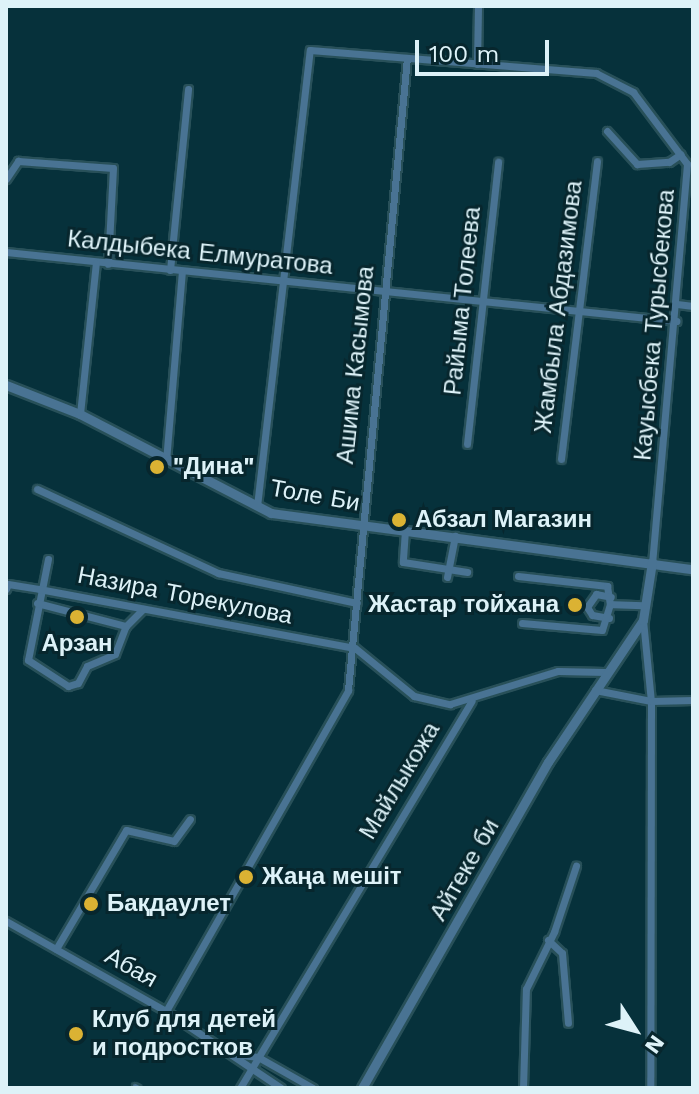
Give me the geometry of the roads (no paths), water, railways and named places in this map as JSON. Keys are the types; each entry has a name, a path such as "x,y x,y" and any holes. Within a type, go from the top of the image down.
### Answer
{"street":[{"path":"477,64 478,6"},
{"name":"Кауысбека Турысбекова","path":"282,280 310,50 322,47 612,77 633,92 681,154 689,180 648,561"},
{"name":"Ашима Касымова","path":"166,1011 340,707 355,648 360,525 407,58"},
{"path":"170,270 188,89"},
{"path":"607,131 637,164 669,162 681,154"},
{"path":"6,179 18,161 113,168 108,264"},
{"name":"Жамбыла Абдазимова","path":"561,459 597,161"},
{"name":"Райыма Толеева","path":"467,444 498,162"},
{"name":"Калдыбека Елмуратова","path":"6,252 676,321"},
{"path":"80,414 96,263"},
{"path":"166,461 182,272"},
{"path":"257,506 282,280"},
{"path":"677,304 693,306"},
{"name":"Толе Би","path":"7,387 80,414 271,513 693,569"},
{"name":"Назира Торекулова","path":"37,489 218,573 357,603"},
{"path":"405,530 403,562 448,573 467,572"},
{"path":"448,573 455,536"},
{"path":"48,559 39,589 30,665 72,687 87,666 115,654 126,626 143,609"},
{"path":"648,561 643,620 651,701 650,1088"},
{"path":"518,576 607,586 611,600 609,618 602,630 522,623"},
{"name":"Назира Торекулова","path":"7,586 39,589 355,648"},
{"path":"609,618 592,615 588,601 596,594 611,600 646,605"},
{"path":"37,603 126,626"},
{"name":"Айтеке би","path":"362,1088 593,689 643,620"},
{"path":"355,648 414,696 450,704 472,701 535,676 577,669 605,672"},
{"path":"593,689 651,701 693,700"},
{"name":"Майлыкожа","path":"240,1088 472,701"},
{"path":"56,949 126,830 174,841 190,819"},
{"path":"523,1088 526,989 576,866"},
{"name":"Абая","path":"6,921 166,1011 281,1088"},
{"path":"548,940 562,953 568,1023"},
{"name":"Абая","path":"234,1054 258,1057 313,1088"}],"place":[{"name":"\"Дина\"","path":"157,467"},
{"name":"Абзал Магазин","path":"399,520"},
{"name":"Жастар тойхана","path":"575,605"},
{"name":"Арзан","path":"77,617"},
{"name":"Жаңа мешіт","path":"246,877"},
{"name":"Бақдаулет","path":"91,904"},
{"name":"Клуб для детей и подростков","path":"76,1034"}]}
